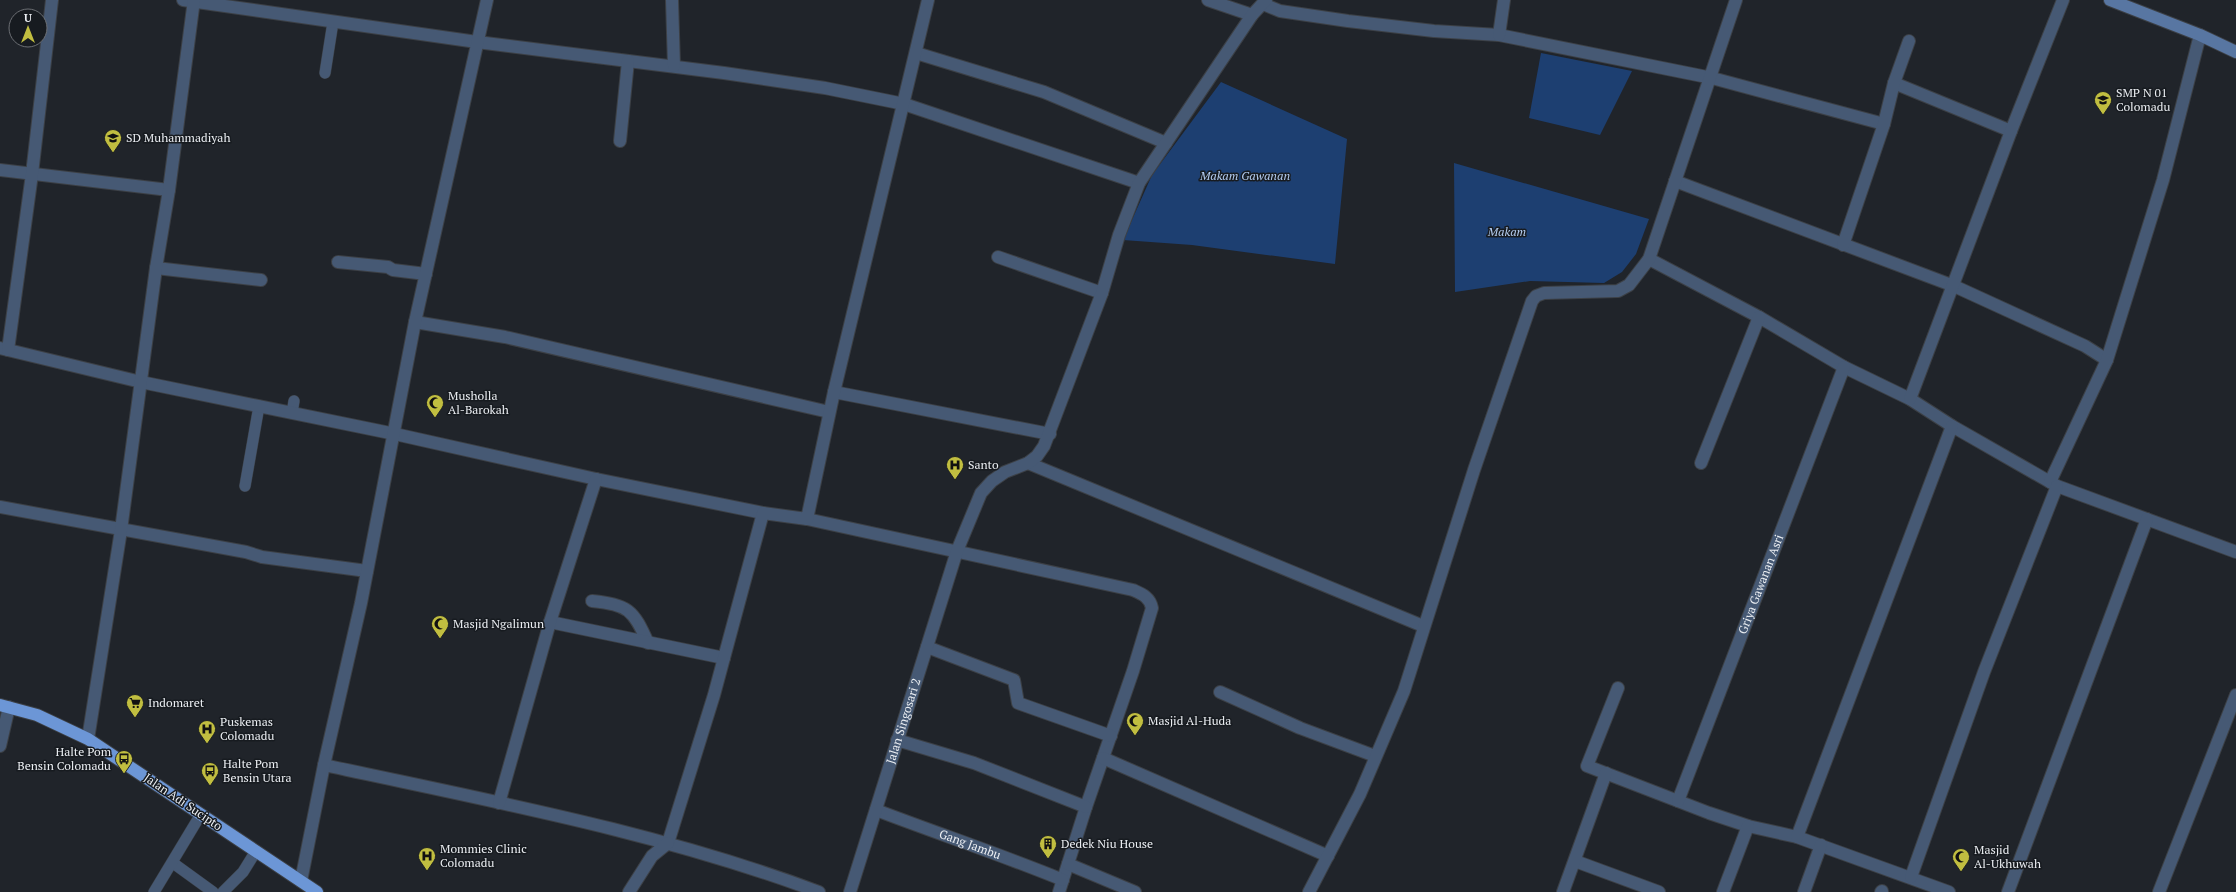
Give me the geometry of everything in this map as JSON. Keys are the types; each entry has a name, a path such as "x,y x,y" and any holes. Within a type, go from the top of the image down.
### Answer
{"highway":[{"name":"Jalan Adi Sucipto","path":"5,706 37,715 88,739 317,892"}],"main road":[{"path":"2110,0 2200,35 2236,52"}],"street":[{"path":"52,0 32,174 4,349 141,382 259,406 293,407 395,434 596,479 763,514 808,519 957,551 1133,590 1147,597 1152,608 1134,671 1058,892"},
{"path":"301,881 324,765 331,741 395,434 415,322 487,0"},
{"path":"672,0 674,66"},
{"path":"808,519 829,412 928,0"},
{"path":"1208,0 1252,15"},
{"path":"1499,35 1504,0"},
{"path":"1309,892 1360,794 1404,691 1423,626 1532,301 1536,296 1544,293 1618,292 1629,285 1649,259 1712,78 1736,0"},
{"path":"1910,399 1954,286 2011,131 2063,0"},
{"path":"88,739 121,530 156,268 170,190 191,1 333,22 410,31 477,42 674,66 825,88 904,104 1139,183"},
{"path":"1423,626 1028,463 1037,456 1050,434 1102,293 1119,235 1139,183 1252,15 1265,2 1280,11 1348,21 1434,31 1499,35 1712,78 1884,124"},
{"path":"1911,877 2053,484 2107,360 2163,180 2200,35"},
{"path":"1843,245 1884,124 1894,83 1909,41"},
{"path":"916,53 1044,92 1166,144"},
{"path":"620,141 628,61"},
{"path":"1894,83 2011,131"},
{"path":"0,170 170,190"},
{"path":"1675,181 1954,286 2085,346 2107,360"},
{"path":"998,256 1102,293"},
{"path":"1649,259 1760,317 1844,367 1910,399 1952,426 2053,484 2236,552"},
{"path":"338,262 388,267 392,270 426,274"},
{"path":"156,268 261,280"},
{"path":"1701,463 1760,317"},
{"path":"415,322 544,346 829,412"},
{"name":"Griya Gawanan Asri","path":"1678,800 1844,367"},
{"path":"834,392 1050,434"},
{"path":"1797,837 1952,426"},
{"name":"Jalan Singosari 2","path":"850,892 957,551 981,493 992,481 1005,472 1028,463"},
{"path":"499,803 550,622 596,479"},
{"path":"0,507 262,556 367,571"},
{"path":"629,892 652,856 668,843 724,658 763,514"},
{"path":"2008,892 2147,519"},
{"path":"592,601 615,604 629,611 638,621 648,643"},
{"path":"550,622 724,658"},
{"path":"927,647 1014,680 1018,703 1111,736"},
{"path":"1618,688 1587,766 1748,826 1797,837 1949,892"},
{"path":"1220,692 1300,728 1375,756"},
{"path":"2160,892 2236,695"},
{"path":"0,746 5,706"},
{"path":"897,740 974,763 1086,807"},
{"path":"1103,758 1328,856"},
{"path":"324,765 499,803 668,843 776,876 819,892"},
{"path":"1564,892 1606,773"},
{"name":"Gang Jambu","path":"876,810 976,848 1001,854 1063,880"},
{"path":"1723,892 1748,826"},
{"path":"1804,892 1821,845"},
{"path":"1575,861 1659,892"},
{"path":"1068,864 1135,892"}],"lane":[{"path":"325,73 333,22"},
{"path":"246,486 259,406"},
{"path":"154,892 173,863 178,851 201,814"},
{"path":"223,892 243,872 256,851"},
{"path":"173,863 214,892"}],"green space":[{"path":"1541,53 1632,71 1600,135 1529,118"},
{"name":"Makam Gawanan","path":"1221,82 1347,139 1335,264 1192,245 1123,240 1152,175"},
{"name":"Makam","path":"1454,163 1649,219 1636,254 1622,272 1604,283 1530,281 1455,292"}],"place":[{"name":"SMP N 01 Colomadu","path":"2103,115"},
{"name":"SD Muhammadiyah","path":"113,153"},
{"name":"Musholla Al-Barokah","path":"435,418"},
{"name":"Santo","path":"955,480"},
{"name":"Masjid Ngalimun","path":"440,639"},
{"name":"Indomaret","path":"135,718"},
{"name":"Masjid Al-Huda","path":"1135,736"},
{"name":"Puskemas Colomadu","path":"207,744"},
{"name":"Halte Pom Bensin Colomadu","path":"124,774"},
{"name":"Halte Pom Bensin Utara","path":"210,786"},
{"name":"Dedek Niu House","path":"1048,859"},
{"name":"Mommies Clinic Colomadu","path":"427,871"},
{"name":"Masjid Al-Ukhuwah","path":"1961,872"}]}
